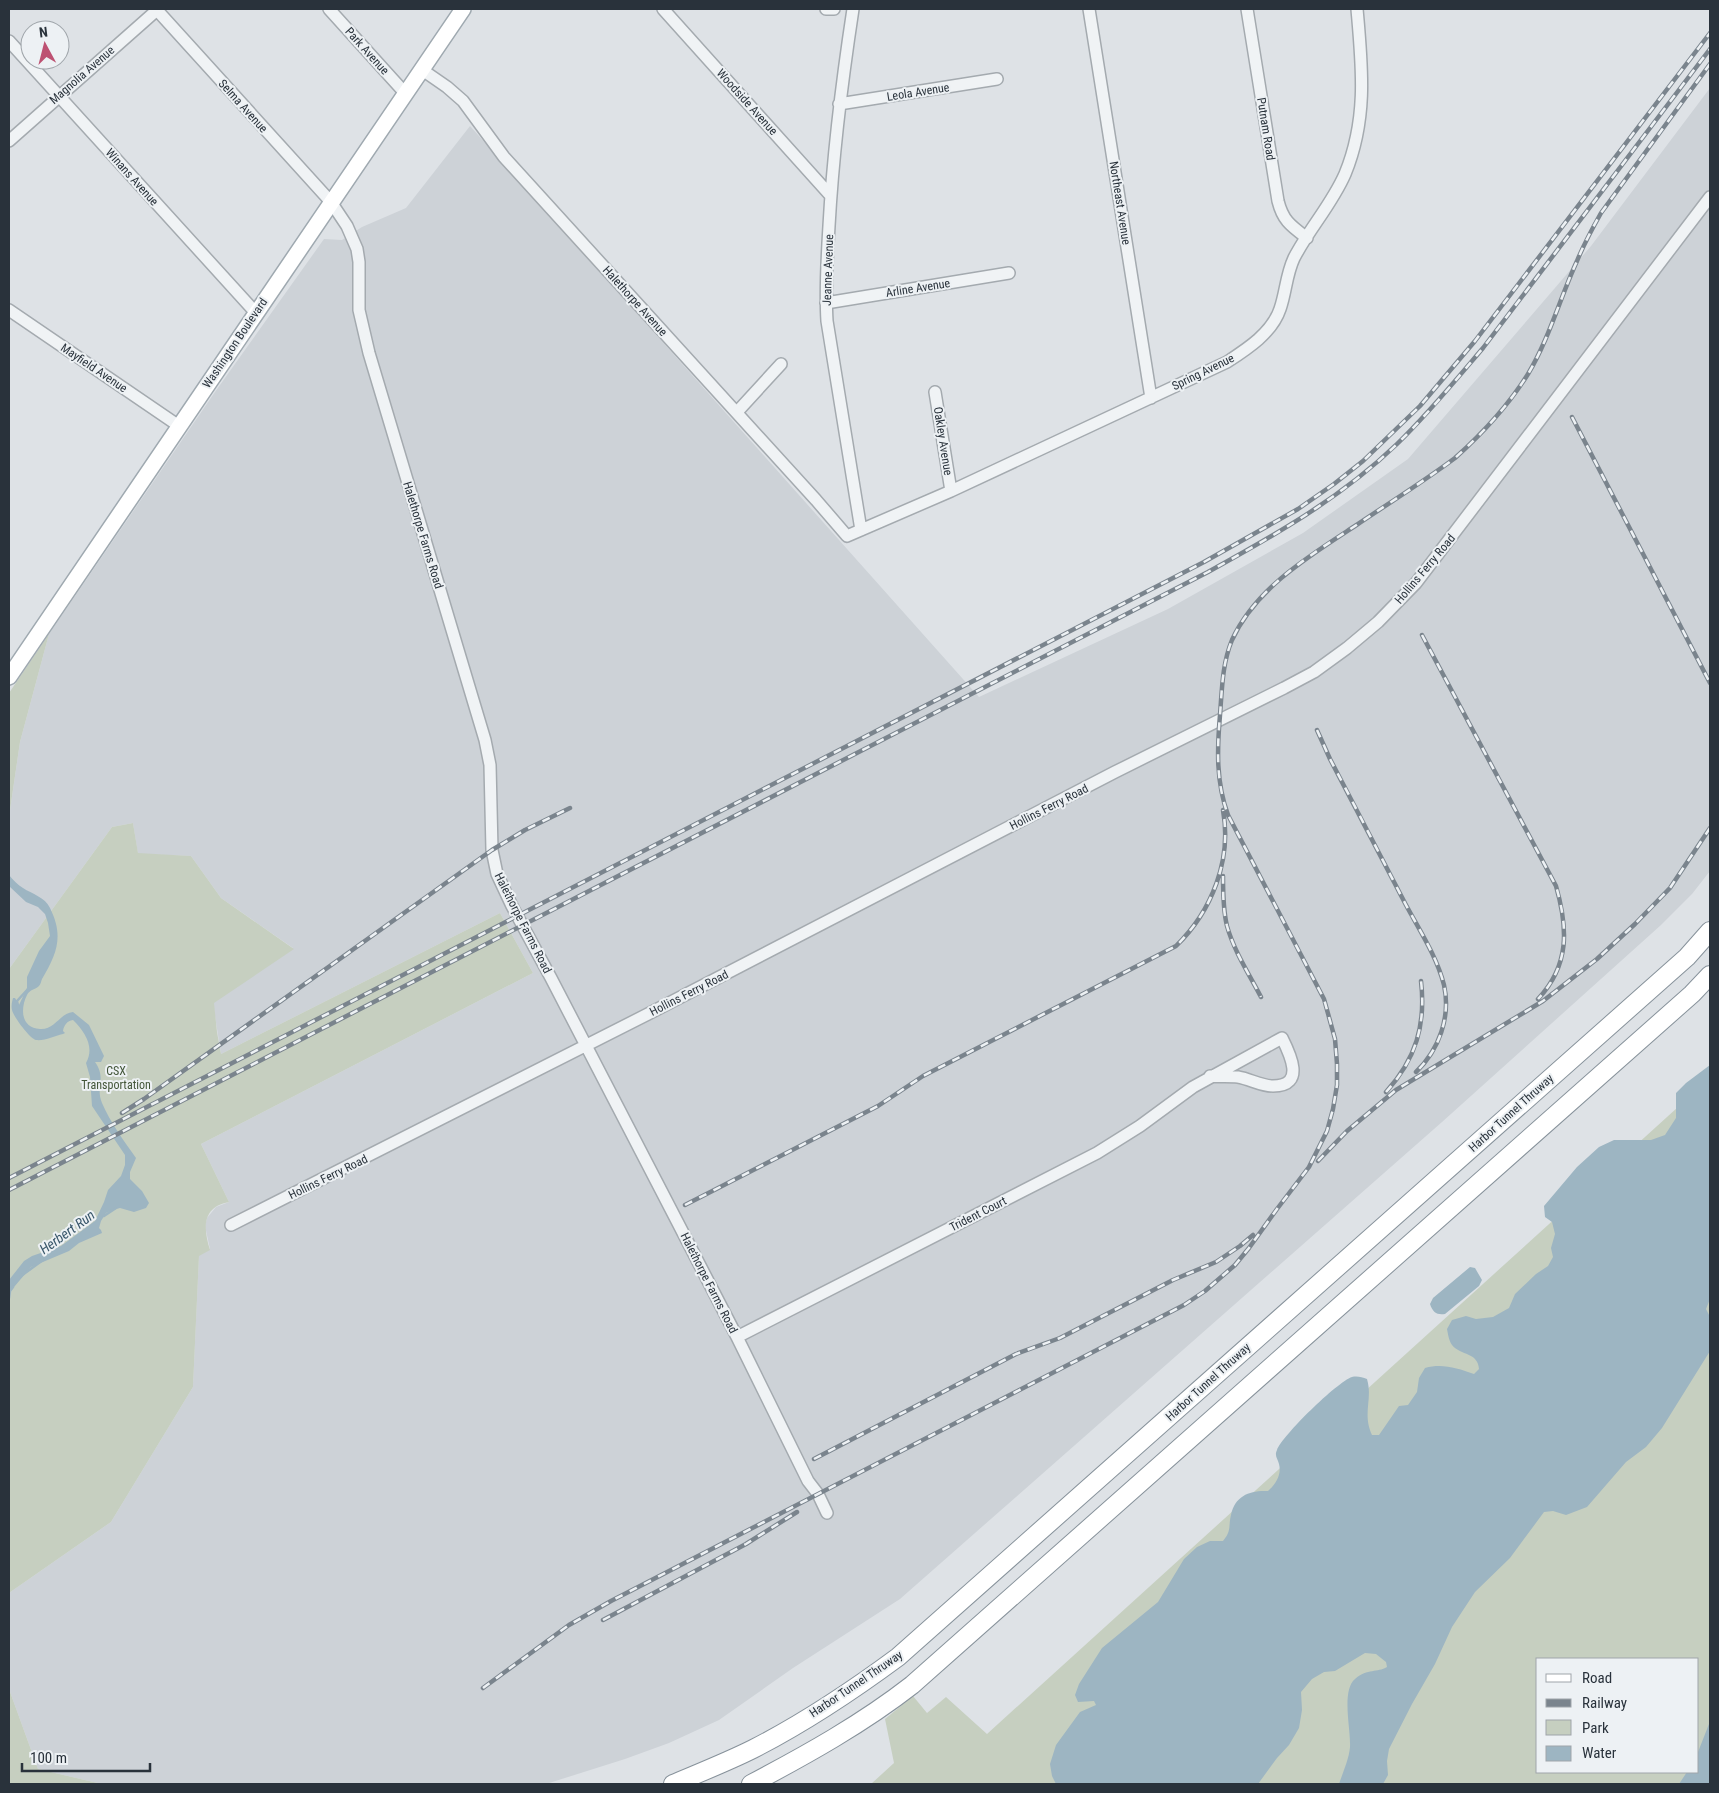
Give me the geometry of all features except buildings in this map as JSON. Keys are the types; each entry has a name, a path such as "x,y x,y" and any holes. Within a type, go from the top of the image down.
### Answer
{"highway":[{"name":"Harbor Tunnel Thruway","path":"673,1784 752,1749 823,1708 898,1657 1687,956 1710,931"},
{"path":"750,1784 798,1759 884,1706 912,1685 1684,1001 1710,975"}],"main road":[{"name":"Washington Boulevard","path":"9,677 462,9"}],"street":[{"name":"Magnolia Avenue","path":"9,142 156,9"},
{"name":"Selma Avenue","path":"156,9 331,202"},
{"name":"Park Avenue","path":"329,9 405,93"},
{"name":"Woodside Avenue","path":"663,9 831,196"},
{"path":"826,9 834,9"},
{"name":"Jeanne Avenue","path":"853,9 839,104 831,196 826,303 827,321 860,530"},
{"name":"Northeast Avenue","path":"1089,9 1151,398"},
{"name":"Putnam Road","path":"1247,9 1278,201 1284,219 1307,238"},
{"name":"Spring Avenue","path":"848,536 951,491 1227,362 1260,338 1280,310 1287,276 1294,258 1345,174 1360,122 1363,78 1357,9"},
{"name":"Winans Avenue","path":"9,41 256,313"},
{"name":"Halethorpe Avenue","path":"421,69 451,90 463,102 504,157 848,536"},
{"name":"Leola Avenue","path":"839,104 997,79"},
{"name":"Hollins Ferry Road","path":"231,1225 370,1156 1314,672 1347,648 1396,605 1426,571 1710,197"},
{"name":"Halethorpe Farms Road","path":"331,202 347,226 357,249 359,262 359,310 369,352 485,740 490,765 492,850 497,874 520,922 546,967 737,1337 808,1481 818,1494 827,1514"},
{"name":"Arline Avenue","path":"826,303 1009,274"},
{"name":"Mayfield Avenue","path":"9,310 179,426"},
{"path":"737,412 781,364"},
{"name":"Oakley Avenue","path":"934,392 951,491"},
{"name":"Trident Court","path":"737,1337 1097,1153 1140,1126 1210,1076 1282,1038 1292,1057 1293,1073 1289,1080 1274,1086 1237,1077 1210,1076"}],"shaded area":[{"path":"1710,88 1710,871 1692,894 1661,925 1442,1122 900,1599 793,1668 719,1720 669,1743 546,1784 102,1784 38,1769 9,1689 9,1593 111,1522 193,1387 199,1255 210,1249 205,1226 207,1218 216,1207 229,1202 201,1144 533,973 500,913 221,1054 213,1003 293,948 221,898 191,856 138,854 133,823 112,827 9,969 9,817 20,742 49,634 215,392 324,239 342,240 362,227 406,208 470,126 979,697 1168,609 1303,533 1408,459 1591,246"}],"green space":[{"path":"49,634 20,742 9,817 9,693"},
{"name":"CSX Transportation","path":"133,823 138,853 191,856 221,898 294,949 214,1003 221,1054 500,913 533,973 201,1144 229,1202 220,1205 209,1214 206,1234 210,1250 199,1256 193,1387 111,1522 9,1593 9,969 112,827"},
{"path":"1710,1078 1710,1784 871,1784 894,1763 885,1719 913,1696 927,1713 946,1697 987,1734"},
{"path":"9,1689 38,1769 102,1784 9,1784"}],"water":[{"path":"9,875 21,887 48,904 57,927 58,936 55,953 40,985 27,995 23,1006 24,1017 29,1025 34,1028 45,1029 64,1015 73,1012 89,1025 104,1056 101,1062 95,1062 101,1078 100,1097 102,1103 113,1124 136,1158 130,1172 130,1179 142,1191 149,1203 146,1208 134,1212 120,1208 106,1213 99,1228 102,1233 79,1243 69,1251 31,1267 9,1293 9,1280 24,1261 32,1256 61,1246 95,1221 108,1190 121,1176 125,1165 125,1155 92,1106 90,1077 86,1063 89,1057 89,1046 85,1035 73,1020 65,1025 63,1031 65,1033 36,1040 26,1032 13,1013 13,998 15,998 19,1005 27,988 27,977 39,951 50,936 45,914 38,907 26,902 9,886"},
{"path":"1710,1065 1710,1299 1706,1309 1710,1317 1710,1351 1662,1428 1646,1447 1626,1462 1587,1507 1566,1515 1553,1511 1544,1512 1510,1558 1475,1592 1452,1627 1435,1664 1389,1749 1387,1761 1388,1775 1383,1784 1339,1784 1350,1747 1348,1692 1355,1679 1364,1673 1387,1667 1386,1662 1376,1654 1365,1653 1335,1671 1324,1672 1312,1679 1301,1692 1302,1710 1299,1728 1289,1745 1258,1784 1056,1784 1052,1776 1050,1764 1056,1745 1080,1712 1096,1705 1094,1701 1078,1702 1075,1695 1079,1684 1102,1648 1158,1602 1184,1559 1197,1547 1210,1541 1223,1541 1229,1531 1233,1508 1240,1498 1250,1493 1268,1491 1273,1486 1280,1472 1276,1452 1281,1443 1299,1422 1345,1381 1352,1377 1360,1377 1367,1379 1369,1387 1369,1427 1372,1435 1379,1435 1399,1406 1408,1405 1417,1392 1419,1378 1425,1368 1443,1366 1474,1374 1479,1369 1476,1360 1460,1351 1450,1342 1447,1329 1452,1320 1466,1316 1476,1319 1493,1317 1509,1308 1515,1294 1536,1274 1548,1266 1553,1257 1551,1248 1555,1234 1552,1222 1545,1217 1544,1206 1577,1167 1599,1147 1614,1140 1651,1140 1665,1135 1676,1118 1676,1093"},
{"path":"1470,1267 1475,1268 1482,1280 1479,1286 1445,1314 1436,1313 1432,1310 1430,1304 1433,1298"},
{"path":"1710,1713 1710,1784 1679,1784 1686,1773 1699,1773 1699,1749 1709,1724"}],"waterway":[{"name":"Herbert Run","path":"18,1006 17,1001 28,989"},
{"name":"Herbert Run","path":"104,1216 116,1208"},
{"name":"Herbert Run","path":"21,1276 43,1260"},
{"name":"Herbert Run","path":"9,1298 13,1287"}],"railway":[{"path":"9,1178 1204,562 1298,509 1363,461 1420,406 1475,341 1710,33"},
{"path":"9,1190 1208,572 1307,514 1353,482 1376,463 1408,433 1441,397 1483,348 1710,49"},
{"path":"483,1688 569,1625 611,1601 1184,1305 1205,1291 1235,1265 1249,1248 1309,1167 1327,1131 1337,1085 1337,1064 1335,1039 1324,999 1228,815 1224,803 1219,778 1218,741 1223,677 1226,658 1232,640 1242,621 1255,604 1285,575 1320,549 1455,458 1485,429 1503,408 1520,386 1535,361 1571,275 1601,213 1710,64"},
{"path":"1572,417 1710,683"},
{"path":"1422,635 1556,886 1563,917 1564,946 1556,973 1538,999"},
{"path":"1317,730 1330,759 1428,944 1444,985 1446,1009 1441,1032 1431,1054 1416,1072"},
{"path":"122,1113 492,850 525,830 570,808"},
{"path":"685,1205 878,1106 923,1076 1176,946 1200,917 1216,884 1222,866 1225,847 1223,810"},
{"path":"1318,1161 1347,1131 1396,1090 1543,1001 1597,959 1670,888 1710,828"},
{"path":"1223,876 1227,926 1238,953 1261,997"},
{"path":"1386,1092 1405,1067 1417,1041 1422,1012 1421,981"},
{"path":"814,1459 1016,1354 1060,1338 1173,1280 1216,1262 1253,1235"},
{"path":"603,1620 746,1544 797,1512"}]}
